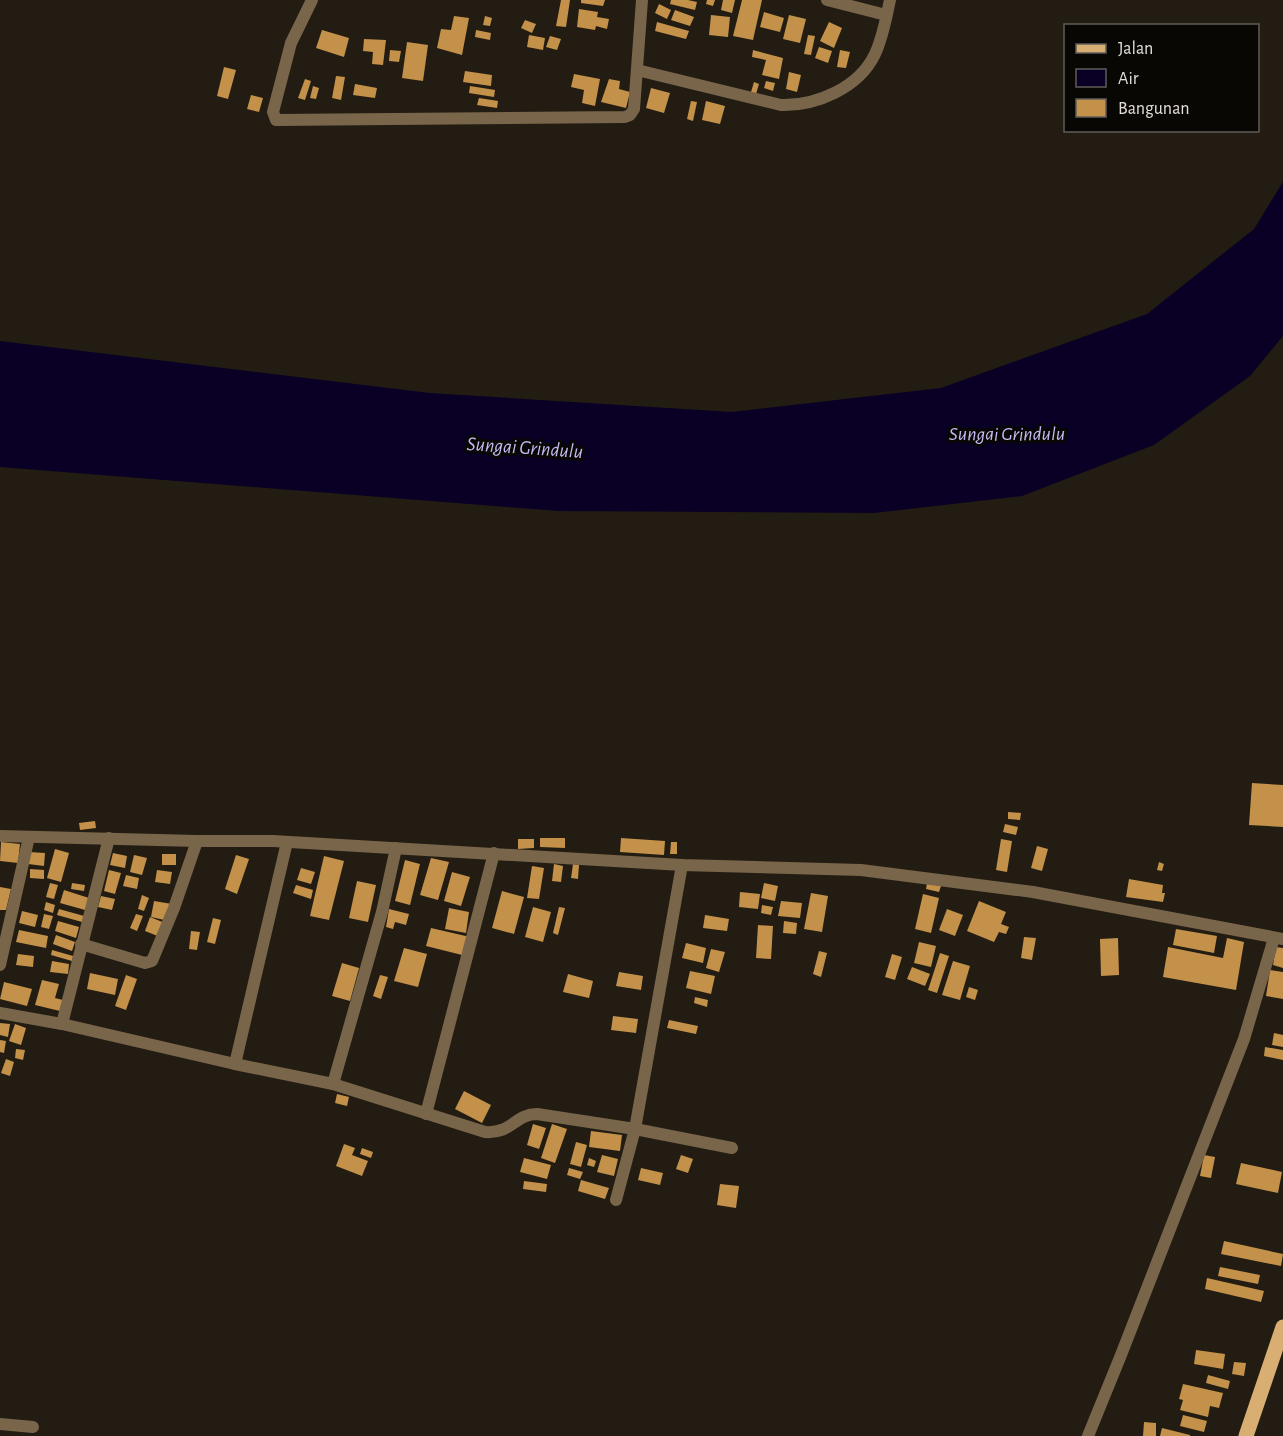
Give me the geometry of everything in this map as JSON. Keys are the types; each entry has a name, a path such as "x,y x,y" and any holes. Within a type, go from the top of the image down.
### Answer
{"main road":[{"path":"1246,1436 1283,1327"}],"street":[{"path":"312,0 288,51 273,112 276,120 621,118 630,115 634,109 642,0"},
{"path":"827,0 886,15"},
{"path":"637,70 781,105 812,102 851,82 865,70 874,56 890,0"},
{"path":"0,836 287,842 682,865 861,870 1033,892 1279,938 1244,1039 1088,1436"},
{"path":"0,965 29,837"},
{"path":"62,1024 109,838"},
{"path":"81,944 145,963 152,961 174,908 197,841"},
{"path":"235,1064 287,842"},
{"path":"333,1084 382,912 396,848"},
{"path":"426,1114 494,853"},
{"path":"616,1200 635,1129 682,865"},
{"path":"0,1013 62,1024 333,1084 467,1128 496,1133 528,1114 537,1113 635,1129 732,1149"},
{"path":"0,1424 33,1427"}],"water":[{"name":"Sungai Grindulu","path":"1283,182 1283,336 1250,376 1154,445 1022,496 874,513 559,511 0,467 0,341 430,393 732,412 941,388 1147,314 1254,229"}],"building":[{"path":"561,0 570,0 566,27 556,26"},
{"path":"581,0 605,0 603,6 581,3"},
{"path":"671,0 697,2 695,10 670,4"},
{"path":"707,0 715,0 713,6 706,4"},
{"path":"723,0 735,0 732,13 721,10"},
{"path":"742,0 762,0 753,40 733,36"},
{"path":"659,4 671,10 667,19 655,13"},
{"path":"579,9 598,12 597,17 609,19 607,29 596,26 595,30 577,27"},
{"path":"675,10 694,17 690,26 671,20"},
{"path":"764,12 784,18 780,32 760,27"},
{"path":"711,15 730,17 728,37 709,35"},
{"path":"789,15 806,19 800,43 783,39"},
{"path":"454,16 469,18 462,55 437,48 441,29 451,30"},
{"path":"485,16 492,18 490,26 483,25"},
{"path":"525,20 536,24 532,33 521,28"},
{"path":"657,22 689,31 686,39 655,31"},
{"path":"829,22 842,28 834,48 820,41"},
{"path":"322,30 349,38 344,57 316,48"},
{"path":"476,30 491,33 490,40 475,37"},
{"path":"529,35 545,38 543,50 527,47"},
{"path":"808,35 815,36 811,55 804,54"},
{"path":"550,36 561,39 557,50 546,47"},
{"path":"364,39 386,40 383,65 372,64 373,52 363,51"},
{"path":"407,42 428,45 423,81 402,78"},
{"path":"819,47 832,51 828,63 815,58"},
{"path":"390,50 401,51 399,62 389,61"},
{"path":"753,50 783,58 779,79 762,75 766,60 752,57"},
{"path":"840,50 850,52 846,68 837,67"},
{"path":"224,67 236,70 228,99 217,96"},
{"path":"465,71 492,75 491,86 463,82"},
{"path":"789,72 801,75 797,92 786,89"},
{"path":"574,74 600,79 595,106 582,103 584,90 571,87"},
{"path":"336,76 345,77 341,100 332,98"},
{"path":"305,79 311,81 305,100 298,98"},
{"path":"609,79 620,81 619,89 630,92 626,108 601,102"},
{"path":"766,81 775,83 773,91 764,88"},
{"path":"754,82 759,84 756,94 751,92"},
{"path":"355,84 377,88 375,98 353,95"},
{"path":"313,86 319,88 316,99 310,98"},
{"path":"470,86 495,90 494,97 469,93"},
{"path":"651,88 670,93 664,113 646,108"},
{"path":"251,95 263,98 259,112 247,109"},
{"path":"479,98 498,101 497,108 477,105"},
{"path":"691,101 697,102 693,121 687,119"},
{"path":"706,101 725,106 720,124 702,120"},
{"path":"1252,783 1283,785 1283,827 1249,825"},
{"path":"1008,812 1021,813 1020,820 1008,819"},
{"path":"95,821 96,828 80,830 79,823"},
{"path":"1005,824 1018,827 1016,835 1003,832"},
{"path":"540,838 565,838 565,848 540,847"},
{"path":"621,838 665,841 664,855 620,852"},
{"path":"518,839 534,839 534,848 518,849"},
{"path":"1001,839 1012,841 1007,872 996,870"},
{"path":"1,842 20,844 18,863 0,861"},
{"path":"671,842 677,842 677,854 670,854"},
{"path":"1037,846 1048,849 1042,871 1031,868"},
{"path":"55,849 69,853 61,882 47,878"},
{"path":"29,852 45,853 44,866 28,864"},
{"path":"113,853 127,856 125,868 110,865"},
{"path":"162,854 176,854 176,865 162,865"},
{"path":"134,855 147,858 142,875 130,872"},
{"path":"236,855 249,859 237,894 225,889"},
{"path":"324,856 344,861 329,920 310,916"},
{"path":"431,858 449,862 438,900 420,895"},
{"path":"405,860 420,864 410,905 395,901"},
{"path":"1159,862 1164,864 1162,871 1157,870"},
{"path":"554,864 563,866 561,882 552,881"},
{"path":"573,864 579,865 578,879 571,878"},
{"path":"532,866 544,868 539,899 527,898"},
{"path":"301,868 315,872 311,884 297,880"},
{"path":"30,869 44,870 44,879 30,878"},
{"path":"109,870 121,873 115,894 104,891"},
{"path":"157,870 172,872 170,884 155,882"},
{"path":"452,872 470,877 461,906 444,901"},
{"path":"126,875 139,878 137,889 123,886"},
{"path":"1129,879 1163,885 1162,893 1165,893 1163,902 1126,897"},
{"path":"357,881 376,885 368,922 349,918"},
{"path":"50,883 58,885 54,899 46,897"},
{"path":"72,883 85,885 84,891 71,889"},
{"path":"764,883 778,886 775,901 761,898"},
{"path":"927,883 941,886 939,892 926,889"},
{"path":"296,885 313,890 311,899 293,893"},
{"path":"0,887 11,889 6,910 0,910"},
{"path":"64,890 89,898 85,910 60,903"},
{"path":"502,891 524,897 514,934 492,928"},
{"path":"740,892 760,894 758,909 739,907"},
{"path":"811,893 828,896 822,932 804,929"},
{"path":"923,894 939,898 931,933 915,929"},
{"path":"142,895 149,898 144,911 138,909"},
{"path":"101,896 115,899 112,910 98,907"},
{"path":"154,901 172,904 169,921 151,917"},
{"path":"781,901 802,903 800,918 778,916"},
{"path":"979,901 1006,912 1001,924 1009,927 1006,934 999,932 994,942 967,931"},
{"path":"46,902 55,905 53,913 44,910"},
{"path":"762,905 773,907 771,915 761,913"},
{"path":"533,907 551,912 543,942 525,937"},
{"path":"559,907 565,908 558,935 553,933"},
{"path":"449,908 469,912 466,933 445,929"},
{"path":"59,909 84,916 82,922 57,915"},
{"path":"389,909 409,914 406,925 395,922 393,929 386,927"},
{"path":"947,909 963,915 955,936 939,930"},
{"path":"22,911 38,915 35,927 19,923"},
{"path":"44,914 53,916 49,929 41,927"},
{"path":"136,914 143,916 137,931 130,928"},
{"path":"705,915 729,919 727,931 703,928"},
{"path":"150,917 165,923 160,937 145,931"},
{"path":"213,918 221,920 215,944 207,942"},
{"path":"58,921 79,927 76,938 55,931"},
{"path":"784,921 797,923 796,934 783,933"},
{"path":"758,925 773,926 771,959 756,958"},
{"path":"431,928 470,937 466,956 426,946"},
{"path":"1176,929 1217,936 1214,953 1173,945"},
{"path":"19,930 48,936 46,948 16,942"},
{"path":"191,931 200,932 197,950 189,949"},
{"path":"56,935 75,942 72,951 53,944"},
{"path":"1024,937 1036,938 1032,960 1021,958"},
{"path":"1118,938 1119,975 1101,976 1100,939"},
{"path":"1227,938 1244,942 1236,990 1163,977 1168,947 1223,958"},
{"path":"919,942 936,946 931,967 914,963"},
{"path":"686,943 706,948 703,963 682,958"},
{"path":"1276,947 1283,948 1283,968 1273,965"},
{"path":"404,948 427,954 418,987 394,981"},
{"path":"711,949 725,952 719,972 706,968"},
{"path":"52,950 73,956 72,961 51,955"},
{"path":"819,951 827,953 821,977 813,974"},
{"path":"940,953 949,956 937,993 928,990"},
{"path":"18,954 34,956 33,967 16,965"},
{"path":"892,954 902,957 895,980 885,977"},
{"path":"52,961 69,964 68,974 50,972"},
{"path":"953,961 970,966 960,1000 942,995"},
{"path":"342,963 359,968 350,1001 332,996"},
{"path":"912,967 930,974 925,986 907,979"},
{"path":"1270,970 1283,972 1283,999 1266,996"},
{"path":"690,971 715,976 711,994 686,988"},
{"path":"619,972 643,976 641,990 616,986"},
{"path":"90,973 118,979 115,995 87,989"},
{"path":"568,974 593,981 589,998 563,992"},
{"path":"126,975 137,979 126,1010 115,1006"},
{"path":"380,975 388,977 381,999 373,996"},
{"path":"42,980 59,984 55,998 63,1000 60,1011 35,1005"},
{"path":"4,982 32,989 27,1006 0,999"},
{"path":"969,987 978,990 975,1000 966,997"},
{"path":"695,997 708,1000 707,1007 694,1003"},
{"path":"613,1016 638,1019 636,1033 611,1030"},
{"path":"669,1020 698,1026 696,1034 667,1028"},
{"path":"0,1023 10,1024 8,1037 0,1035"},
{"path":"15,1024 26,1028 21,1045 9,1041"},
{"path":"1274,1033 1283,1035 1283,1047 1272,1045"},
{"path":"0,1040 6,1041 4,1053 0,1052"},
{"path":"1265,1047 1283,1050 1283,1060 1264,1056"},
{"path":"16,1049 25,1050 23,1060 15,1058"},
{"path":"6,1059 14,1062 10,1076 1,1073"},
{"path":"464,1091 491,1105 482,1123 455,1109"},
{"path":"337,1094 349,1097 347,1106 335,1103"},
{"path":"533,1124 546,1128 539,1149 527,1145"},
{"path":"552,1124 567,1129 555,1163 541,1158"},
{"path":"591,1131 622,1135 620,1151 589,1147"},
{"path":"576,1142 587,1145 581,1167 570,1164"},
{"path":"344,1144 355,1148 352,1155 368,1161 362,1176 336,1166"},
{"path":"362,1148 373,1152 371,1158 360,1154"},
{"path":"602,1155 618,1159 614,1176 597,1172"},
{"path":"681,1155 693,1159 688,1173 676,1169"},
{"path":"1204,1155 1215,1157 1211,1178 1200,1176"},
{"path":"524,1158 551,1165 547,1179 520,1172"},
{"path":"589,1158 596,1161 594,1167 587,1165"},
{"path":"1241,1163 1282,1172 1278,1193 1236,1184"},
{"path":"569,1168 583,1172 580,1179 567,1175"},
{"path":"641,1168 663,1173 660,1185 638,1180"},
{"path":"581,1180 609,1188 605,1199 578,1191"},
{"path":"524,1181 547,1184 546,1192 523,1189"},
{"path":"720,1184 739,1186 736,1208 717,1205"},
{"path":"1224,1241 1283,1254 1281,1266 1221,1254"},
{"path":"1220,1267 1260,1275 1258,1284 1218,1276"},
{"path":"1207,1278 1264,1291 1261,1302 1205,1289"},
{"path":"1196,1350 1225,1354 1223,1369 1194,1364"},
{"path":"1234,1362 1246,1363 1244,1376 1232,1374"},
{"path":"1208,1375 1230,1381 1228,1389 1206,1383"},
{"path":"1183,1384 1223,1393 1219,1408 1210,1406 1208,1417 1180,1410 1183,1400 1179,1399"},
{"path":"1183,1415 1207,1421 1204,1432 1180,1426"},
{"path":"1144,1422 1156,1423 1156,1436 1143,1436"},
{"path":"1162,1428 1190,1435 1190,1436 1160,1436"}]}
